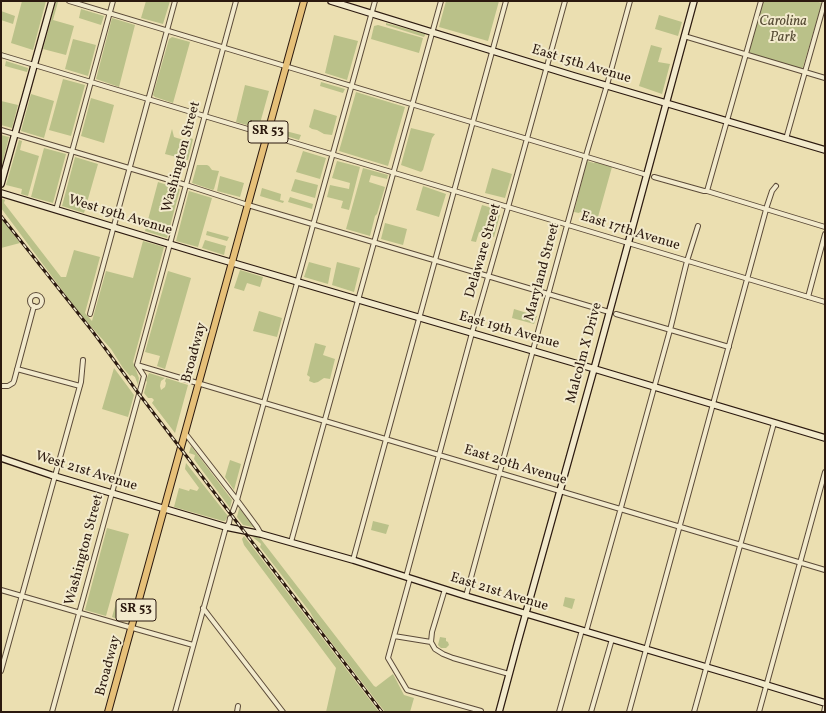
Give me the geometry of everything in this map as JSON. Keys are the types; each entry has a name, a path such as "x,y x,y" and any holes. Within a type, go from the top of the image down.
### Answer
{"main road":[{"name":"Broadway","path":"108,712 304,1"}],"street":[{"path":"1,184 52,1"},
{"path":"69,1 647,175"},
{"path":"56,210 113,1"},
{"path":"90,314 175,1"},
{"name":"Washington Street","path":"52,712 144,376 137,364 236,1"},
{"name":"East 15th Avenue","path":"331,1 825,150"},
{"path":"233,511 375,1"},
{"path":"291,542 441,1"},
{"path":"353,560 506,1"},
{"name":"Delaware Street","path":"481,711 407,690 388,658 439,455 565,1"},
{"name":"Maryland Street","path":"466,596 586,156 630,1"},
{"name":"Malcolm X Drive","path":"499,712 694,1"},
{"path":"707,191 761,1"},
{"path":"786,139 823,2"},
{"path":"684,36 825,78"},
{"name":"East 17th Avenue","path":"1,55 825,302"},
{"path":"1,130 609,312"},
{"path":"654,177 707,191 825,227"},
{"path":"629,712 766,210 772,191 776,186"},
{"name":"West 19th Avenue","path":"1,193 232,262"},
{"path":"559,712 621,509 670,330 687,261 698,226"},
{"path":"808,297 825,234"},
{"name":"East 19th Avenue","path":"232,262 825,438"},
{"path":"1,386 8,386 13,383 34,306"},
{"path":"616,314 728,347"},
{"path":"1,671 80,386 83,360"},
{"name":"East 20th Avenue","path":"137,364 825,570"},
{"path":"17,369 80,386"},
{"path":"694,712 774,423"},
{"path":"185,433 237,500 261,534"},
{"name":"West 21st Avenue","path":"1,458 54,476 164,509"},
{"path":"759,712 825,472"},
{"name":"East 21st Avenue","path":"164,509 226,527 261,534 353,560 466,596 825,703"},
{"path":"175,712 203,608 226,527 230,518"},
{"path":"445,589 432,632 431,642 435,649 452,658 509,674"},
{"path":"1,590 193,645"},
{"path":"203,608 283,712"},
{"path":"394,636 431,642"},
{"path":"591,712 612,639"},
{"path":"237,712 238,706"},
{"path":"824,712 825,707"}],"green space":[{"path":"22,1 46,1 33,50 11,43"},
{"path":"146,1 170,1 163,24 141,18"},
{"path":"446,1 499,1 488,41 439,27"},
{"name":"Carolina Park","path":"762,1 815,1 822,3 802,70 746,54"},
{"path":"56,2 58,2 53,20 74,26 66,55 43,49"},
{"path":"81,9 104,16 101,25 79,18"},
{"path":"1,11 15,16 13,24 1,20"},
{"path":"659,15 682,22 678,36 655,29"},
{"path":"112,18 135,25 119,87 96,79"},
{"path":"386,23 425,35 424,37 386,25"},
{"path":"378,25 423,38 419,53 371,39 374,26"},
{"path":"334,35 358,41 347,80 325,73"},
{"path":"172,37 190,42 173,103 153,95 169,39"},
{"path":"73,39 96,45 88,76 65,69"},
{"path":"651,45 662,48 658,62 670,64 662,94 639,86"},
{"path":"6,61 28,68 27,72 5,66"},
{"path":"63,79 85,85 71,136 49,130"},
{"path":"321,82 345,89 343,93 320,86"},
{"path":"245,85 269,91 258,128 236,122"},
{"path":"356,92 405,107 388,166 339,151"},
{"path":"31,94 54,101 44,138 21,131"},
{"path":"91,98 114,105 104,143 81,136"},
{"path":"1,101 18,105 12,128 1,125"},
{"path":"314,109 337,116 332,135 324,134 309,127"},
{"path":"411,128 435,134 432,138 423,170 421,172 401,165"},
{"path":"172,129 174,137 184,140 190,138 193,139 188,160 165,154"},
{"path":"278,129 301,135 299,140 277,133"},
{"path":"1,135 9,137 2,165 1,165"},
{"path":"19,140 22,141 20,150 39,156 28,196 21,194 22,189 6,185"},
{"path":"44,148 66,154 53,203 31,197"},
{"path":"303,151 326,158 320,179 296,172"},
{"path":"75,157 98,164 84,213 62,206"},
{"path":"337,161 360,167 349,210 341,208 343,201 327,197 330,185 349,189 350,183 332,178"},
{"path":"587,161 612,167 598,217 580,212 574,212"},
{"path":"197,165 207,165 212,170 219,171 213,190 192,183"},
{"path":"363,168 388,175 387,179 371,175 369,182 385,187 370,236 346,229"},
{"path":"492,168 512,174 505,198 485,193"},
{"path":"220,176 244,183 240,197 217,191"},
{"path":"295,179 318,185 315,198 291,191"},
{"path":"158,182 180,189 167,238 145,231"},
{"path":"423,186 446,194 439,217 416,210"},
{"path":"262,188 281,194 280,200 284,201 283,203 260,196"},
{"path":"189,191 212,198 198,247 176,241"},
{"path":"290,197 313,204 312,209 288,202"},
{"path":"2,199 5,200 4,203 61,277 66,277 74,250 100,257 85,313 92,321 106,271 133,278 143,241 164,247 133,362 139,378 138,385 135,377 132,375 130,376 123,368 111,349 80,314 1,208"},
{"path":"482,205 499,210 498,213 500,215 494,237 479,232 476,242 471,241"},
{"path":"1,218 20,243 1,248"},
{"path":"385,223 407,229 403,245 381,239"},
{"path":"207,231 229,237 227,241 206,235"},
{"path":"205,240 226,246 224,255 202,248"},
{"path":"309,262 331,268 328,284 304,277"},
{"path":"337,262 360,268 354,292 332,285"},
{"path":"240,270 263,277 260,287 247,283 244,291 234,288"},
{"path":"168,271 191,278 165,369 157,366 160,356 145,352"},
{"path":"514,309 537,316 534,324 512,318"},
{"path":"259,311 282,318 277,337 253,331"},
{"path":"315,343 326,346 323,355 335,359 330,379 324,378 314,383 309,381 310,377 307,375"},
{"path":"114,368 134,395 128,417 102,409"},
{"path":"149,373 165,378 161,381 161,390 165,387 166,378 188,385 175,433 152,403 154,400 152,398 148,398 144,393 147,382 146,380"},
{"path":"191,446 232,500 230,508 194,459 195,455 189,453"},
{"path":"230,460 241,464 234,490 225,477"},
{"path":"186,463 228,516 225,521 174,507 179,488 189,491 190,489 197,491 199,488 185,469"},
{"path":"240,509 253,527 243,525 237,517"},
{"path":"373,521 389,525 386,534 371,530"},
{"path":"107,528 129,534 106,616 85,610"},
{"path":"244,536 379,712 326,712 336,668 244,545 242,539"},
{"path":"252,536 260,538 374,686 376,687 393,674 404,695 414,698 410,712 385,712 260,547 261,544"},
{"path":"565,597 575,599 572,609 563,606"},
{"path":"116,603 127,606 123,621 112,617"},
{"path":"440,637 446,638 449,645 446,648 441,648 438,645"}],"railway":[{"path":"1,216 93,332 382,712"}]}
